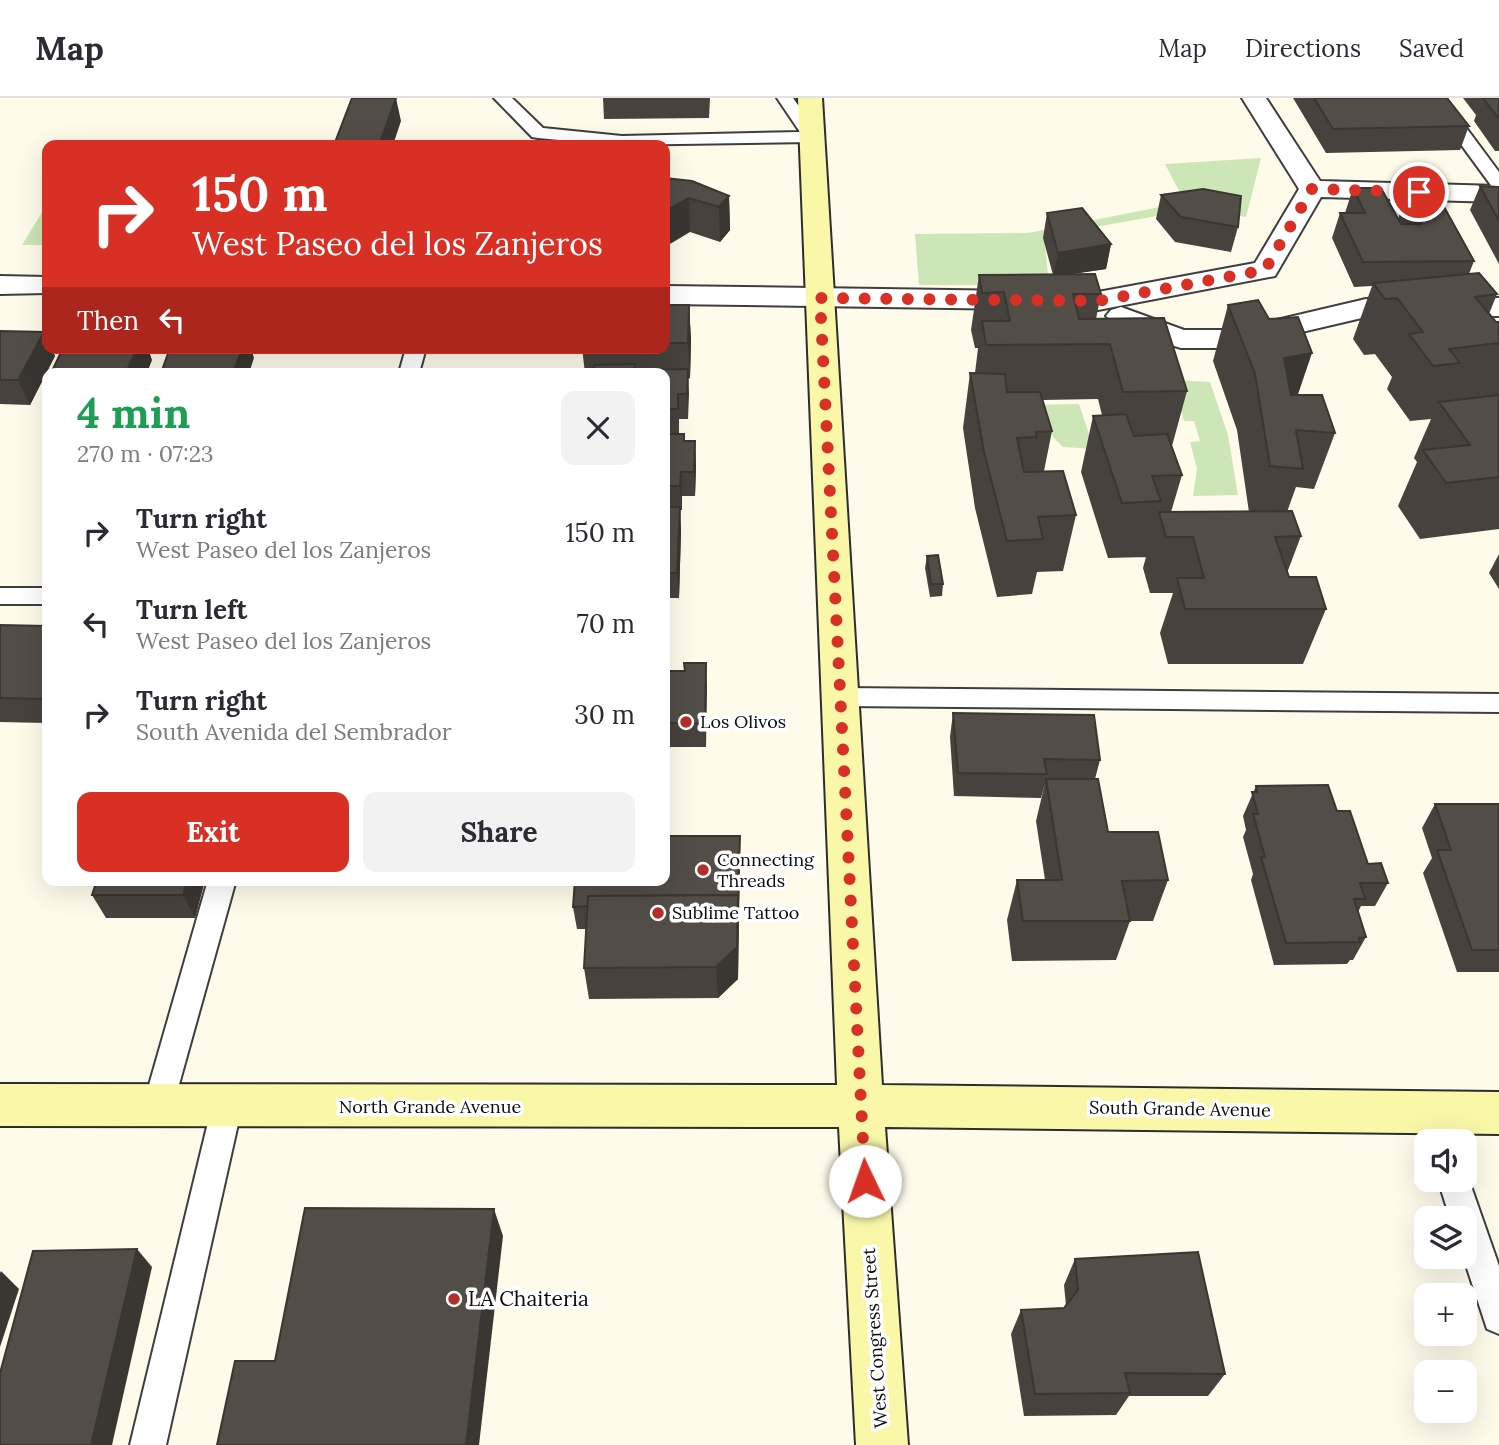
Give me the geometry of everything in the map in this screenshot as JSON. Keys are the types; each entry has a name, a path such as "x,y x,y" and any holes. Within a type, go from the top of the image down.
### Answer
{"main road":[{"name":"West Congress Street","path":"810,98 861,1108 882,1445"},
{"name":"North Grande Avenue","path":"0,1105 861,1108"},
{"name":"South Grande Avenue","path":"861,1108 987,1106 1437,1127 1499,1112"}],"street":[{"path":"1254,98 1312,189"},
{"path":"1312,189 1499,194"},
{"path":"670,295 1098,301 1265,270 1312,189"},
{"path":"0,285 42,285"},
{"path":"1098,301 1133,323 1181,339 1234,339 1366,308 1499,307"}],"lane":[{"path":"502,98 538,133 612,140"},
{"path":"785,98 812,137"},
{"path":"1434,98 1499,184"},
{"path":"670,140 812,137"},
{"path":"0,596 42,596"},
{"path":"840,697 1499,703"},
{"path":"158,1106 220,886"},
{"path":"148,1445 227,1107"},
{"path":"1458,1192 1499,1317"}],"green space":[{"path":"1261,158 1246,217 1197,209 1044,236 1049,285 919,285 915,234 1028,233 1185,202 1165,164"},
{"path":"42,212 42,245 22,245"},
{"path":"1172,380 1210,382 1228,435 1238,495 1193,496 1197,469 1190,442 1200,441 1194,421 1184,421"},
{"path":"1079,404 1094,449 1063,447 1053,437 1048,425 984,406"}],"building":[{"path":"352,98 396,98 381,140 336,140"},
{"path":"1314,98 1447,98 1469,126 1333,129"},
{"path":"1483,98 1499,98 1499,119"},
{"path":"670,179 692,181 729,196 719,207 689,198 670,208"},
{"path":"1480,186 1499,187 1499,221"},
{"path":"1353,188 1381,188 1401,224 1421,224 1406,196 1438,196 1474,261 1363,262 1340,213 1365,213"},
{"path":"1203,189 1241,196 1238,227 1181,217 1161,195"},
{"path":"1082,208 1111,244 1058,253 1047,213"},
{"path":"1479,273 1497,294 1475,297 1496,322 1499,322 1499,345 1449,349 1460,363 1433,366 1409,334 1423,332 1397,298 1385,299 1373,283"},
{"path":"1095,274 1101,294 1073,294 1079,319 1164,318 1187,391 1123,392 1110,344 986,345 982,321 1010,321 1004,292 982,293 979,275"},
{"path":"1258,300 1269,319 1298,317 1312,353 1284,358 1291,395 1322,395 1335,433 1296,430 1303,469 1270,466 1255,374 1228,305"},
{"path":"670,305 689,305 688,343 670,343"},
{"path":"0,331 42,332 18,380 0,380"},
{"path":"60,354 134,354 128,368 53,368"},
{"path":"168,354 240,354 235,368 163,368"},
{"path":"635,364 634,368 594,368 594,365"},
{"path":"670,369 688,369 687,394 678,394 678,409 670,409"},
{"path":"970,373 1005,374 1007,392 1040,392 1052,431 1036,432 1037,437 1017,438 1024,472 1063,471 1076,515 1038,517 1043,539 1007,541 984,452"},
{"path":"1499,395 1499,477 1446,483 1423,450 1470,445 1439,402"},
{"path":"1126,414 1134,436 1167,434 1182,475 1152,476 1161,501 1122,503 1093,416"},
{"path":"670,434 684,434 684,441 695,441 694,472 681,472 680,486 670,486"},
{"path":"670,507 680,507 677,573 670,573"},
{"path":"1292,511 1301,536 1275,537 1289,577 1316,577 1326,609 1185,609 1177,578 1204,578 1193,537 1166,537 1159,512"},
{"path":"938,555 943,584 931,584 927,556"},
{"path":"0,625 42,626 42,699 0,698"},
{"path":"684,663 706,663 705,723 670,723 670,671 685,671"},
{"path":"953,713 1094,715 1100,760 1044,759 1047,774 958,773"},
{"path":"1046,779 1098,779 1108,832 1158,832 1168,880 1122,881 1130,921 1023,921 1017,880 1062,880"},
{"path":"1328,785 1337,811 1350,811 1368,864 1381,863 1388,883 1360,883 1365,899 1354,899 1366,937 1359,938 1360,942 1286,943 1261,857 1265,857 1253,814 1258,814 1252,792 1257,792 1256,786"},
{"path":"1435,804 1499,804 1499,950 1472,950 1437,850 1451,850"},
{"name":"Connecting Threads","path":"670,836 740,836 738,904 738,895 588,896 588,906 573,907 575,886 670,886"},
{"path":"95,886 185,886 183,895 92,895"},
{"path":"738,895 737,947 716,967 584,968 588,896"},
{"path":"305,1208 494,1209 466,1445 217,1445 235,1361 275,1361"},
{"path":"137,1249 91,1445 0,1445 0,1373 33,1251"},
{"path":"1198,1252 1225,1374 1125,1373 1130,1393 1035,1394 1021,1310 1064,1308 1078,1290 1075,1259"}],"place":[{"name":"Los Olivos","path":"686,722"},
{"name":"Connecting Threads","path":"703,870"},
{"name":"Sublime Tattoo","path":"658,913"},
{"name":"LA Chaiteria","path":"454,1299"}],"route":[{"path":"865,1181 820,298 1098,301 1265,270 1312,189 1419,192"}]}
